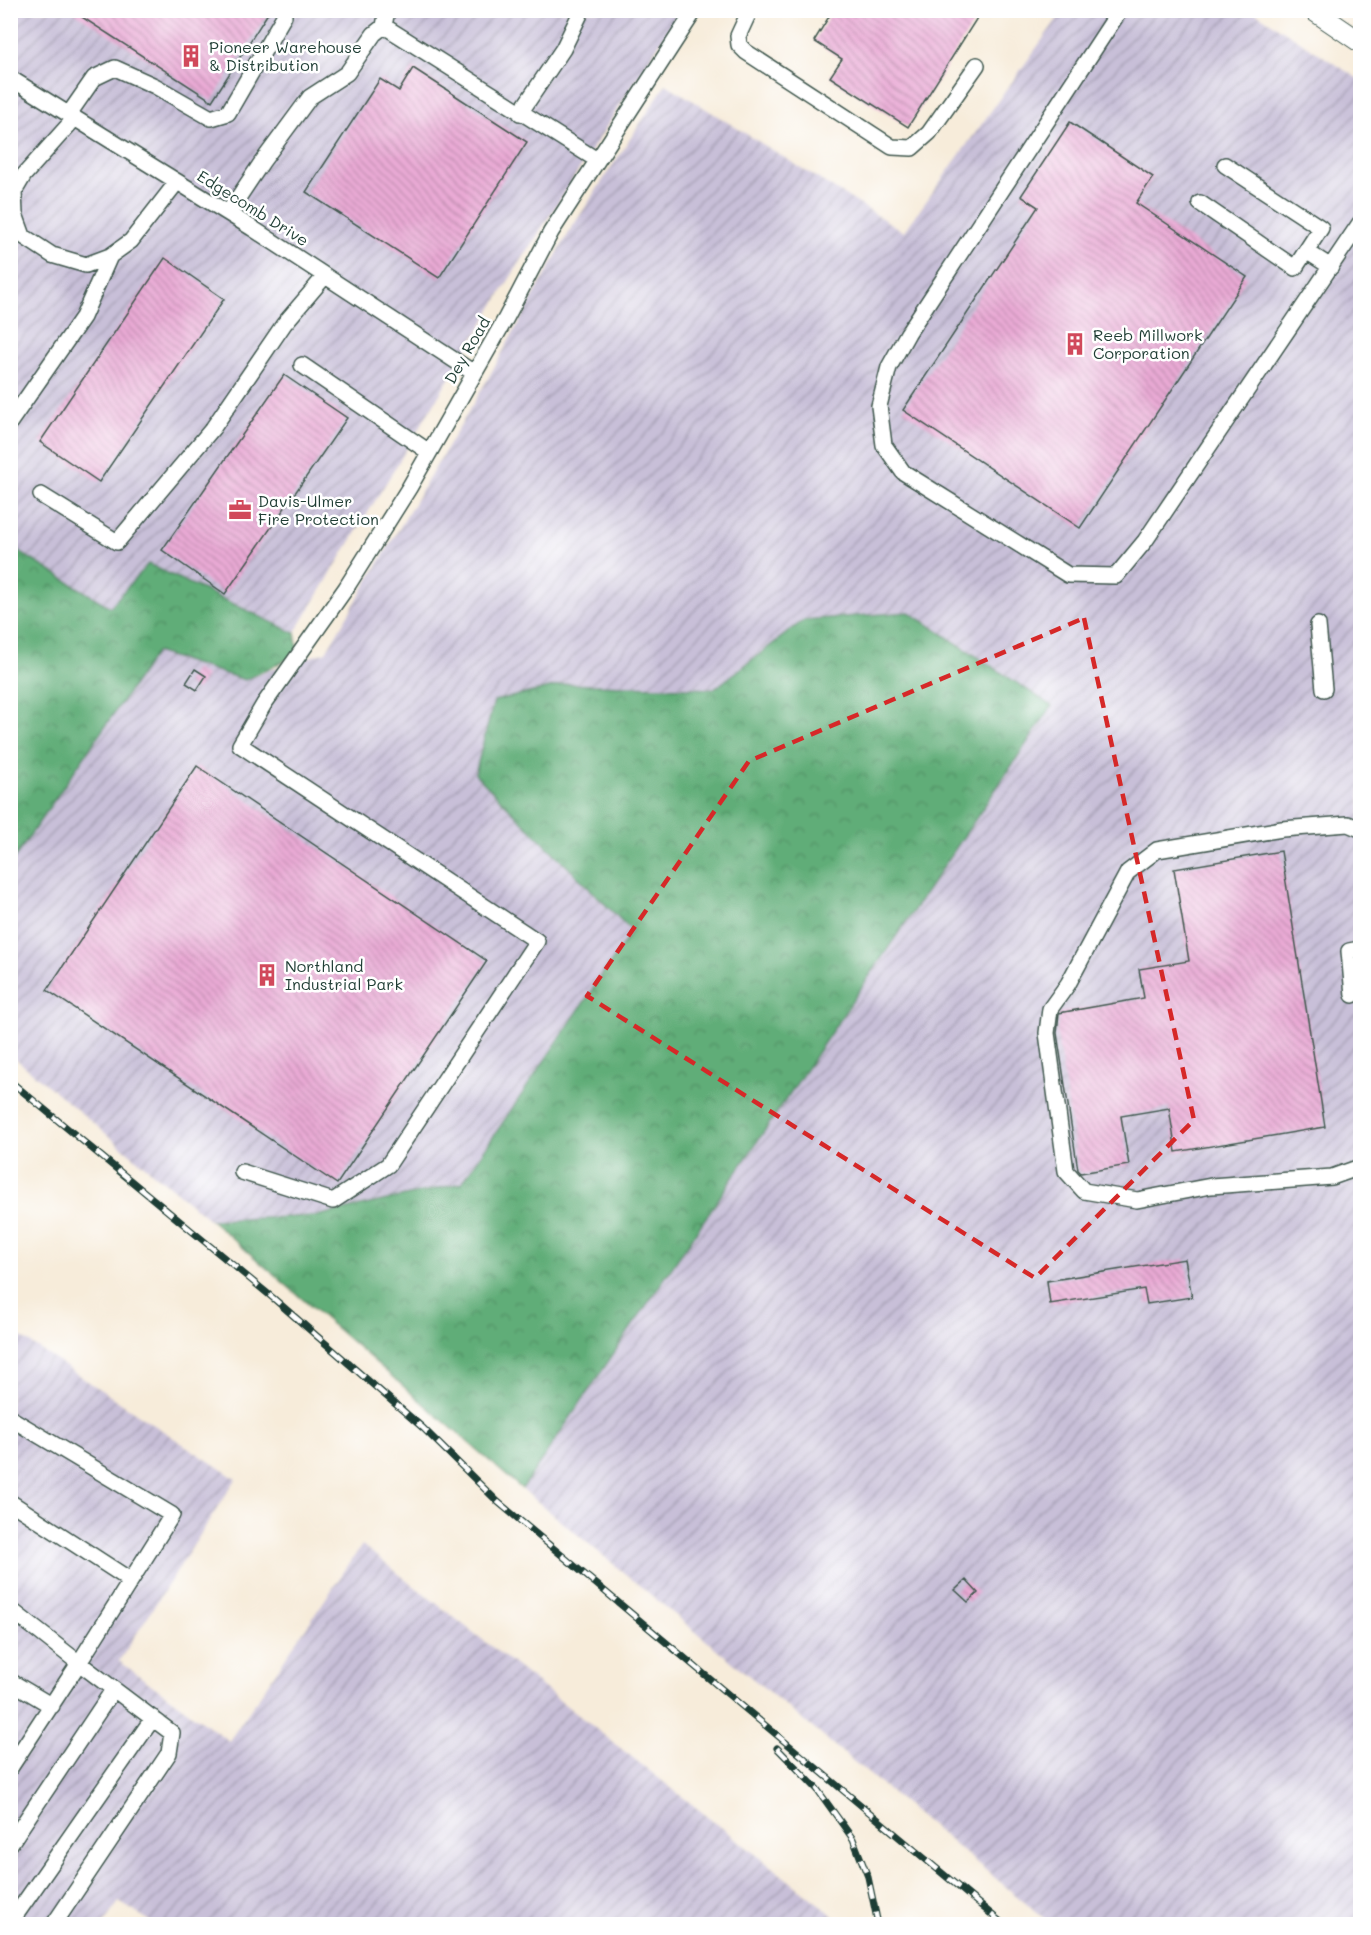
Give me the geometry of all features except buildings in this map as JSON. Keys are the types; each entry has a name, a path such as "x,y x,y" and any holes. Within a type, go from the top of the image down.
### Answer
{"main road":[{"path":"1313,10 1360,42"}],"street":[{"path":"520,113 563,49 582,10"},
{"name":"Dey Road","path":"242,1172 333,1201 388,1165 537,941 240,745 264,704 346,588 474,374 550,232 695,10"},
{"path":"750,10 738,36 739,45 746,52 892,147 912,148 929,133 977,65"},
{"path":"1120,10 908,333 889,367 879,406 884,445 903,472 1068,575 1116,576 1145,541 1360,223"},
{"path":"177,182 131,241 110,256 86,265 52,255 23,236 15,214 14,192 24,175 72,116 94,78 115,68 155,86 211,118 228,113 284,16"},
{"path":"228,213 310,97 347,73 386,18 520,113 597,160"},
{"name":"Edgecomb Drive","path":"10,78 228,213 474,374"},
{"path":"1200,203 1295,268 1321,228 1225,165"},
{"path":"1306,251 1331,267"},
{"path":"10,422 82,317 110,256"},
{"path":"41,495 117,542 213,428 284,324 325,276"},
{"path":"302,365 429,452"},
{"path":"1318,625 1324,689"},
{"path":"1360,829 1347,824 1282,829 1157,850 1128,872 1068,984 1050,1009 1047,1033 1066,1171 1084,1191 1137,1200 1211,1186 1332,1177 1360,1167"},
{"path":"1353,995 1349,951 1360,949"},
{"path":"10,1418 172,1515 52,1706 10,1767"},
{"path":"10,1502 130,1580"},
{"path":"10,1609 172,1733 169,1754 54,1924"},
{"path":"10,1681 52,1706"},
{"path":"10,1844 113,1690"},
{"path":"16,1917 153,1718"}],"highlighted area":[{"path":"1084,618 1194,1120 1035,1278 587,996 749,761"}],"shaded area":[{"path":"10,11 680,11 512,275 295,633 148,564 110,608 11,547"},
{"path":"1063,11 1253,11 1360,80 1360,1924 1051,1924 522,1489 1052,707 909,612 804,620 714,689 567,684 475,774 632,931 462,1183 317,1216 210,1220 11,1055 11,863 156,652 245,680 326,652 486,382 571,229 666,84 904,232"},
{"path":"10,1330 236,1479 119,1661 229,1741 362,1545 829,1912 841,1924 155,1924 119,1902 103,1924 11,1924"}],"green space":[{"path":"11,547 110,607 148,564 295,633 299,654 245,680 156,652 11,863"},
{"path":"909,612 1052,706 522,1489 211,1220 317,1216 462,1183 632,931 475,774 494,701 567,684 714,689 804,620"}],"railway":[{"path":"10,1081 273,1298 423,1428 498,1502 1003,1924"},
{"path":"777,1748 817,1789 853,1839 868,1877 878,1924"}],"place":[{"name":"Pioneer Warehouse & Distribution","path":"191,56"},
{"name":"Reeb Millwork Corporation","path":"1075,344"},
{"name":"Davis-Ulmer Fire Protection","path":"240,510"},
{"name":"Northland Industrial Park","path":"267,975"}]}
